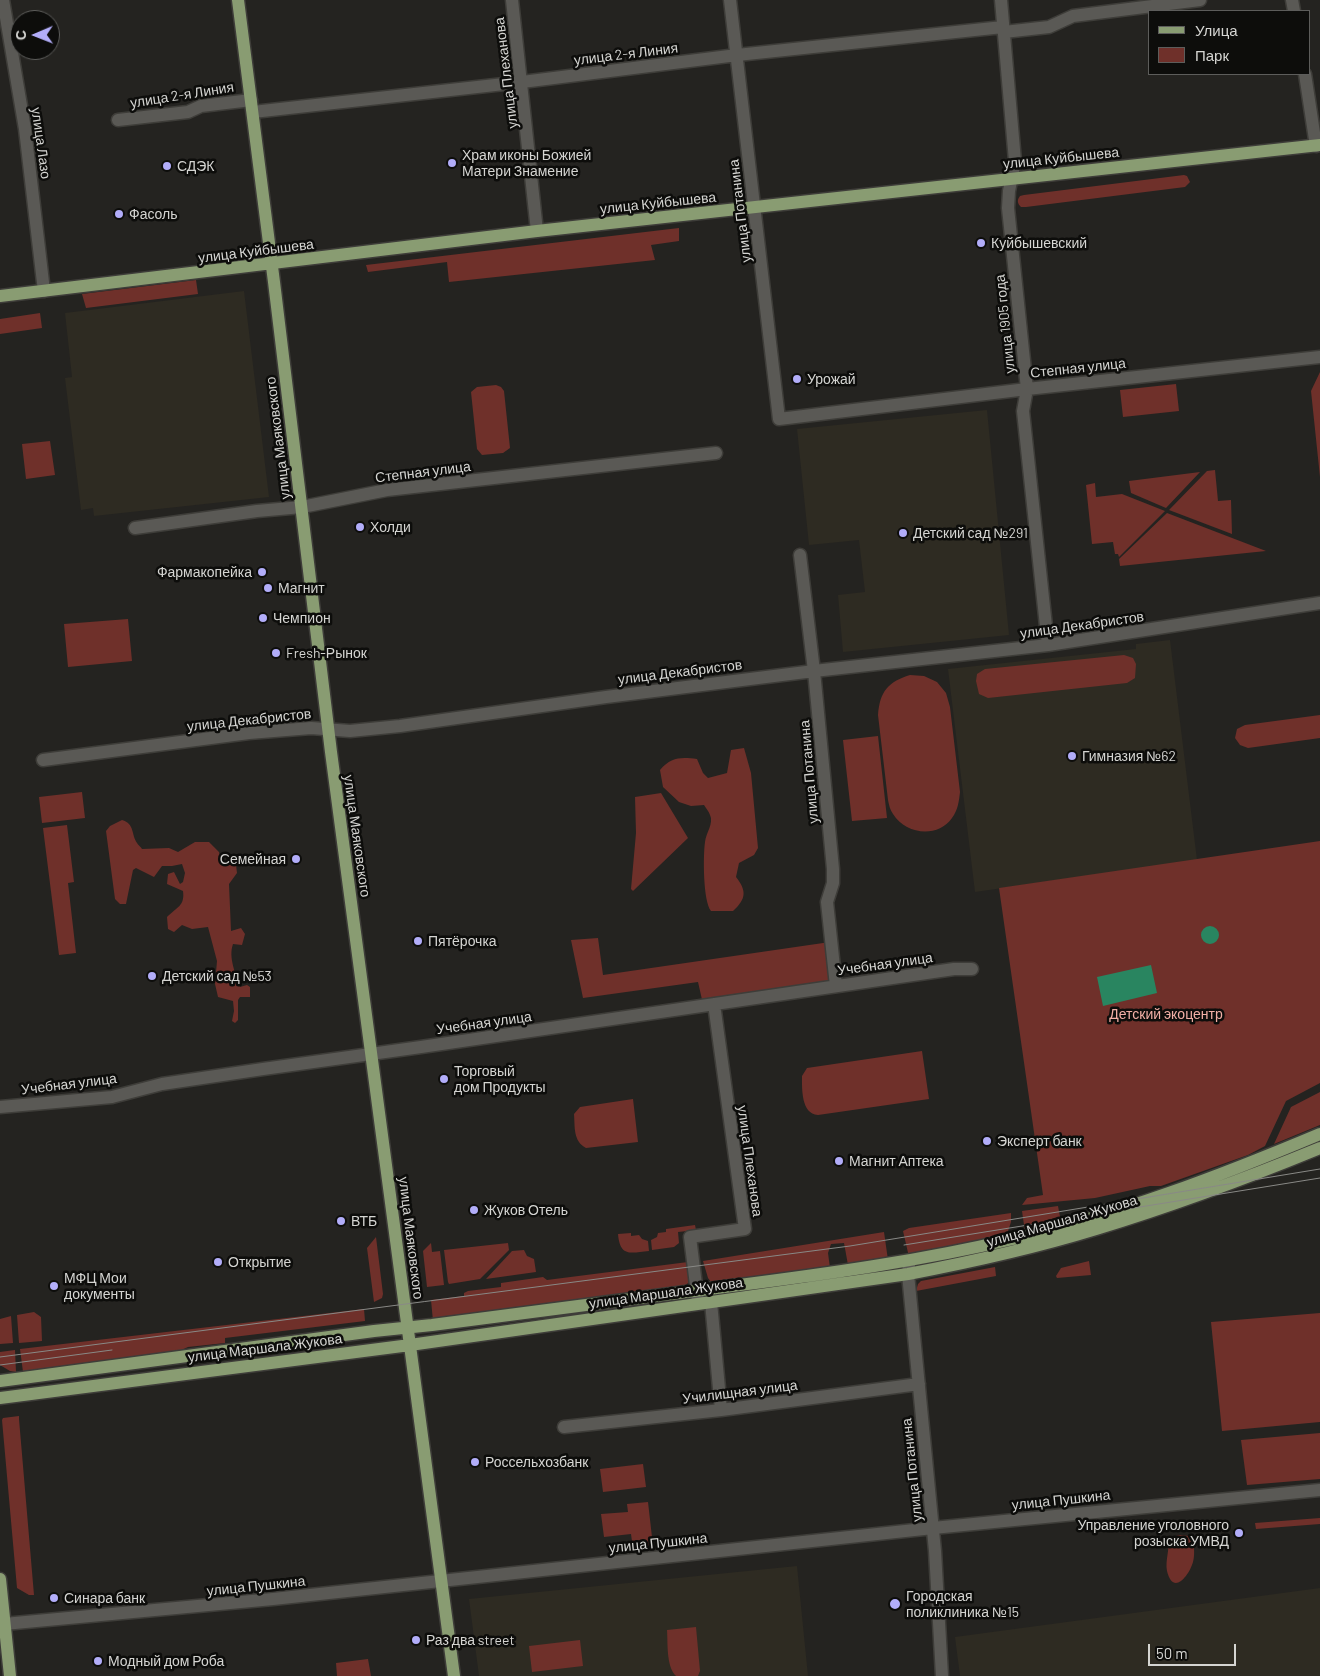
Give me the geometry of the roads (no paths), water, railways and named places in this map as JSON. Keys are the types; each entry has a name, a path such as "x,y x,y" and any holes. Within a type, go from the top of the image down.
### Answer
{"main road":[{"name":"улица Маяковского","path":"238,0 328,729 454,1676"},
{"name":"улица Куйбышева","path":"0,296 537,232 1012,178 1318,146"},
{"name":"улица Маршала Жукова","path":"0,1398 410,1345 702,1299 910,1261 1013,1239 1086,1219 1196,1184 1320,1134"},
{"name":"улица Маршала Жукова","path":"0,1381 364,1332 702,1299 908,1274 988,1257 1095,1230 1201,1194 1320,1148"},
{"path":"0,1579 2,1625 10,1676"}],"street":[{"name":"улица Лазо","path":"3,0 25,129 44,290"},
{"name":"улица Плеханова","path":"512,0 537,232"},
{"name":"улица Потанина","path":"730,0 779,419"},
{"name":"улица 1905 года","path":"1001,0 1015,161 1009,191 1008,208 1027,389 1023,411 1048,645"},
{"name":"улица 2-я Линия","path":"118,120 188,112 201,106 252,106 522,82 737,55 1049,27 1073,16 1200,0"},
{"path":"1304,75 1318,146"},
{"name":"Степная улица","path":"779,419 1027,389 1320,357"},
{"name":"Степная улица","path":"135,528 257,511 302,507 387,490 716,453"},
{"name":"улица Потанина","path":"800,555 814,670 833,869 833,883 827,902 836,986"},
{"name":"улица Декабристов","path":"43,760 249,733 311,728 350,731 382,728 814,670 1048,645 1320,603"},
{"name":"Учебная улица","path":"0,1107 112,1097 162,1084 954,969 972,969"},
{"name":"улица Плеханова","path":"702,1299 690,1237 744,1229 714,1004"},
{"name":"улица Потанина","path":"910,1261 908,1274 933,1528 942,1676"},
{"path":"702,1299 721,1410"},
{"name":"Училищная улица","path":"564,1427 721,1410 919,1384"},
{"name":"улица Пушкина","path":"2,1625 442,1582 933,1528 1320,1490"}],"tram line":[{"path":"0,1357 850,1246 1320,1169"},
{"path":"904,1245 1320,1178"},
{"path":"0,1365 112,1350"}],"place":[{"name":"Храм иконы Божией Матери Знамение","path":"452,163"},
{"name":"СДЭК","path":"167,166"},
{"name":"Фасоль","path":"119,214"},
{"name":"Куйбышевский","path":"981,243"},
{"name":"Урожай","path":"797,379"},
{"name":"Холди","path":"360,527"},
{"name":"Детский сад №291","path":"903,533"},
{"name":"Фармакопейка","path":"262,572"},
{"name":"Магнит","path":"268,588"},
{"name":"Чемпион","path":"263,618"},
{"name":"Fresh-Рынок","path":"276,653"},
{"name":"Гимназия №62","path":"1072,756"},
{"name":"Семейная","path":"296,859"},
{"name":"Пятёрочка","path":"418,941"},
{"name":"Детский сад №53","path":"152,976"},
{"name":"Торговый дом Продукты","path":"444,1079"},
{"name":"Эксперт банк","path":"987,1141"},
{"name":"Магнит Аптека","path":"839,1161"},
{"name":"Жуков Отель","path":"474,1210"},
{"name":"ВТБ","path":"341,1221"},
{"name":"Открытие","path":"218,1262"},
{"name":"МФЦ Мои документы","path":"54,1286"},
{"name":"Россельхозбанк","path":"475,1462"},
{"name":"Управление уголовного розыска УМВД","path":"1239,1533"},
{"name":"Синара банк","path":"54,1598"},
{"name":"Городская поликлиника №15","path":"895,1604"},
{"name":"Раз два street","path":"416,1640"},
{"name":"Модный дом Роба","path":"98,1661"}],"park label":[{"name":"Детский экоцентр","path":"1166,1014"}]}
